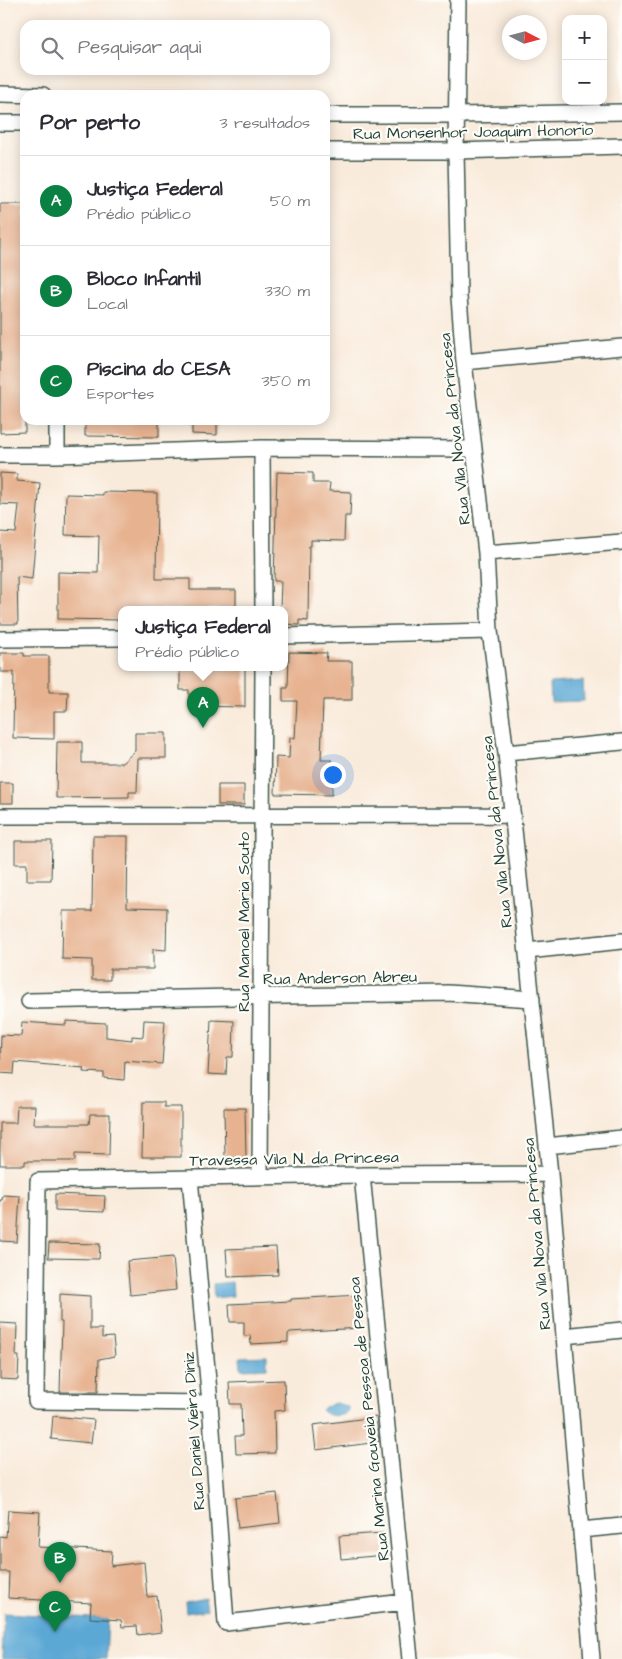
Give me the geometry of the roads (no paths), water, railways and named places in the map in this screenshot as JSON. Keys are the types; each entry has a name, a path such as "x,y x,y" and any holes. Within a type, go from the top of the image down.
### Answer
{"street":[{"name":"Rua Vila Nova da Princesa","path":"458,0 456,151 459,297 464,362 486,553 490,631 513,815 548,1146 592,1659"},
{"path":"0,94 20,94"},
{"name":"Rua Monsenhor Joaquim Honorio","path":"330,115 622,112"},
{"path":"0,123 20,123"},
{"name":"Rua Monsenhor Joaquim Honorio","path":"330,152 456,151 622,146"},
{"path":"464,362 622,347"},
{"path":"57,425 57,455"},
{"path":"0,455 57,455 262,448 474,449"},
{"path":"262,448 263,606"},
{"path":"486,553 622,542"},
{"path":"288,636 490,631"},
{"path":"0,639 118,638"},
{"name":"Rua Manoel Maria Souto","path":"260,1177 262,671"},
{"path":"506,753 622,742"},
{"path":"0,816 513,815"},
{"path":"527,951 622,941"},
{"name":"Rua Anderson Abreu","path":"29,1001 448,993 532,999"},
{"path":"548,1146 622,1138"},
{"name":"Travessa Vila N. da Princesa","path":"210,1403 36,1401 38,1181 362,1175 550,1174"},
{"name":"Rua Marina Gouveia Pessoa de Pessoa","path":"362,1175 410,1659"},
{"name":"Rua Daniel Vieira Diniz","path":"190,1178 210,1403 226,1623 404,1602"},
{"path":"564,1336 622,1330"},
{"path":"582,1530 622,1526"}],"water":[{"path":"583,681 584,701 551,702 550,683"},
{"path":"232,1282 233,1296 214,1298 213,1284"},
{"path":"267,1356 267,1368 241,1369 240,1357"},
{"path":"335,1403 347,1406 349,1410 347,1413 337,1416 327,1414 321,1410 324,1407"},
{"path":"205,1598 207,1610 186,1613 185,1602"},
{"path":"4,1613 108,1619 106,1659 2,1659"}],"place":[{"name":"Justiça Federal","path":"203,728"},
{"name":"Bloco Infantil","path":"60,1583"},
{"name":"Piscina do CESA","path":"55,1632"}]}
